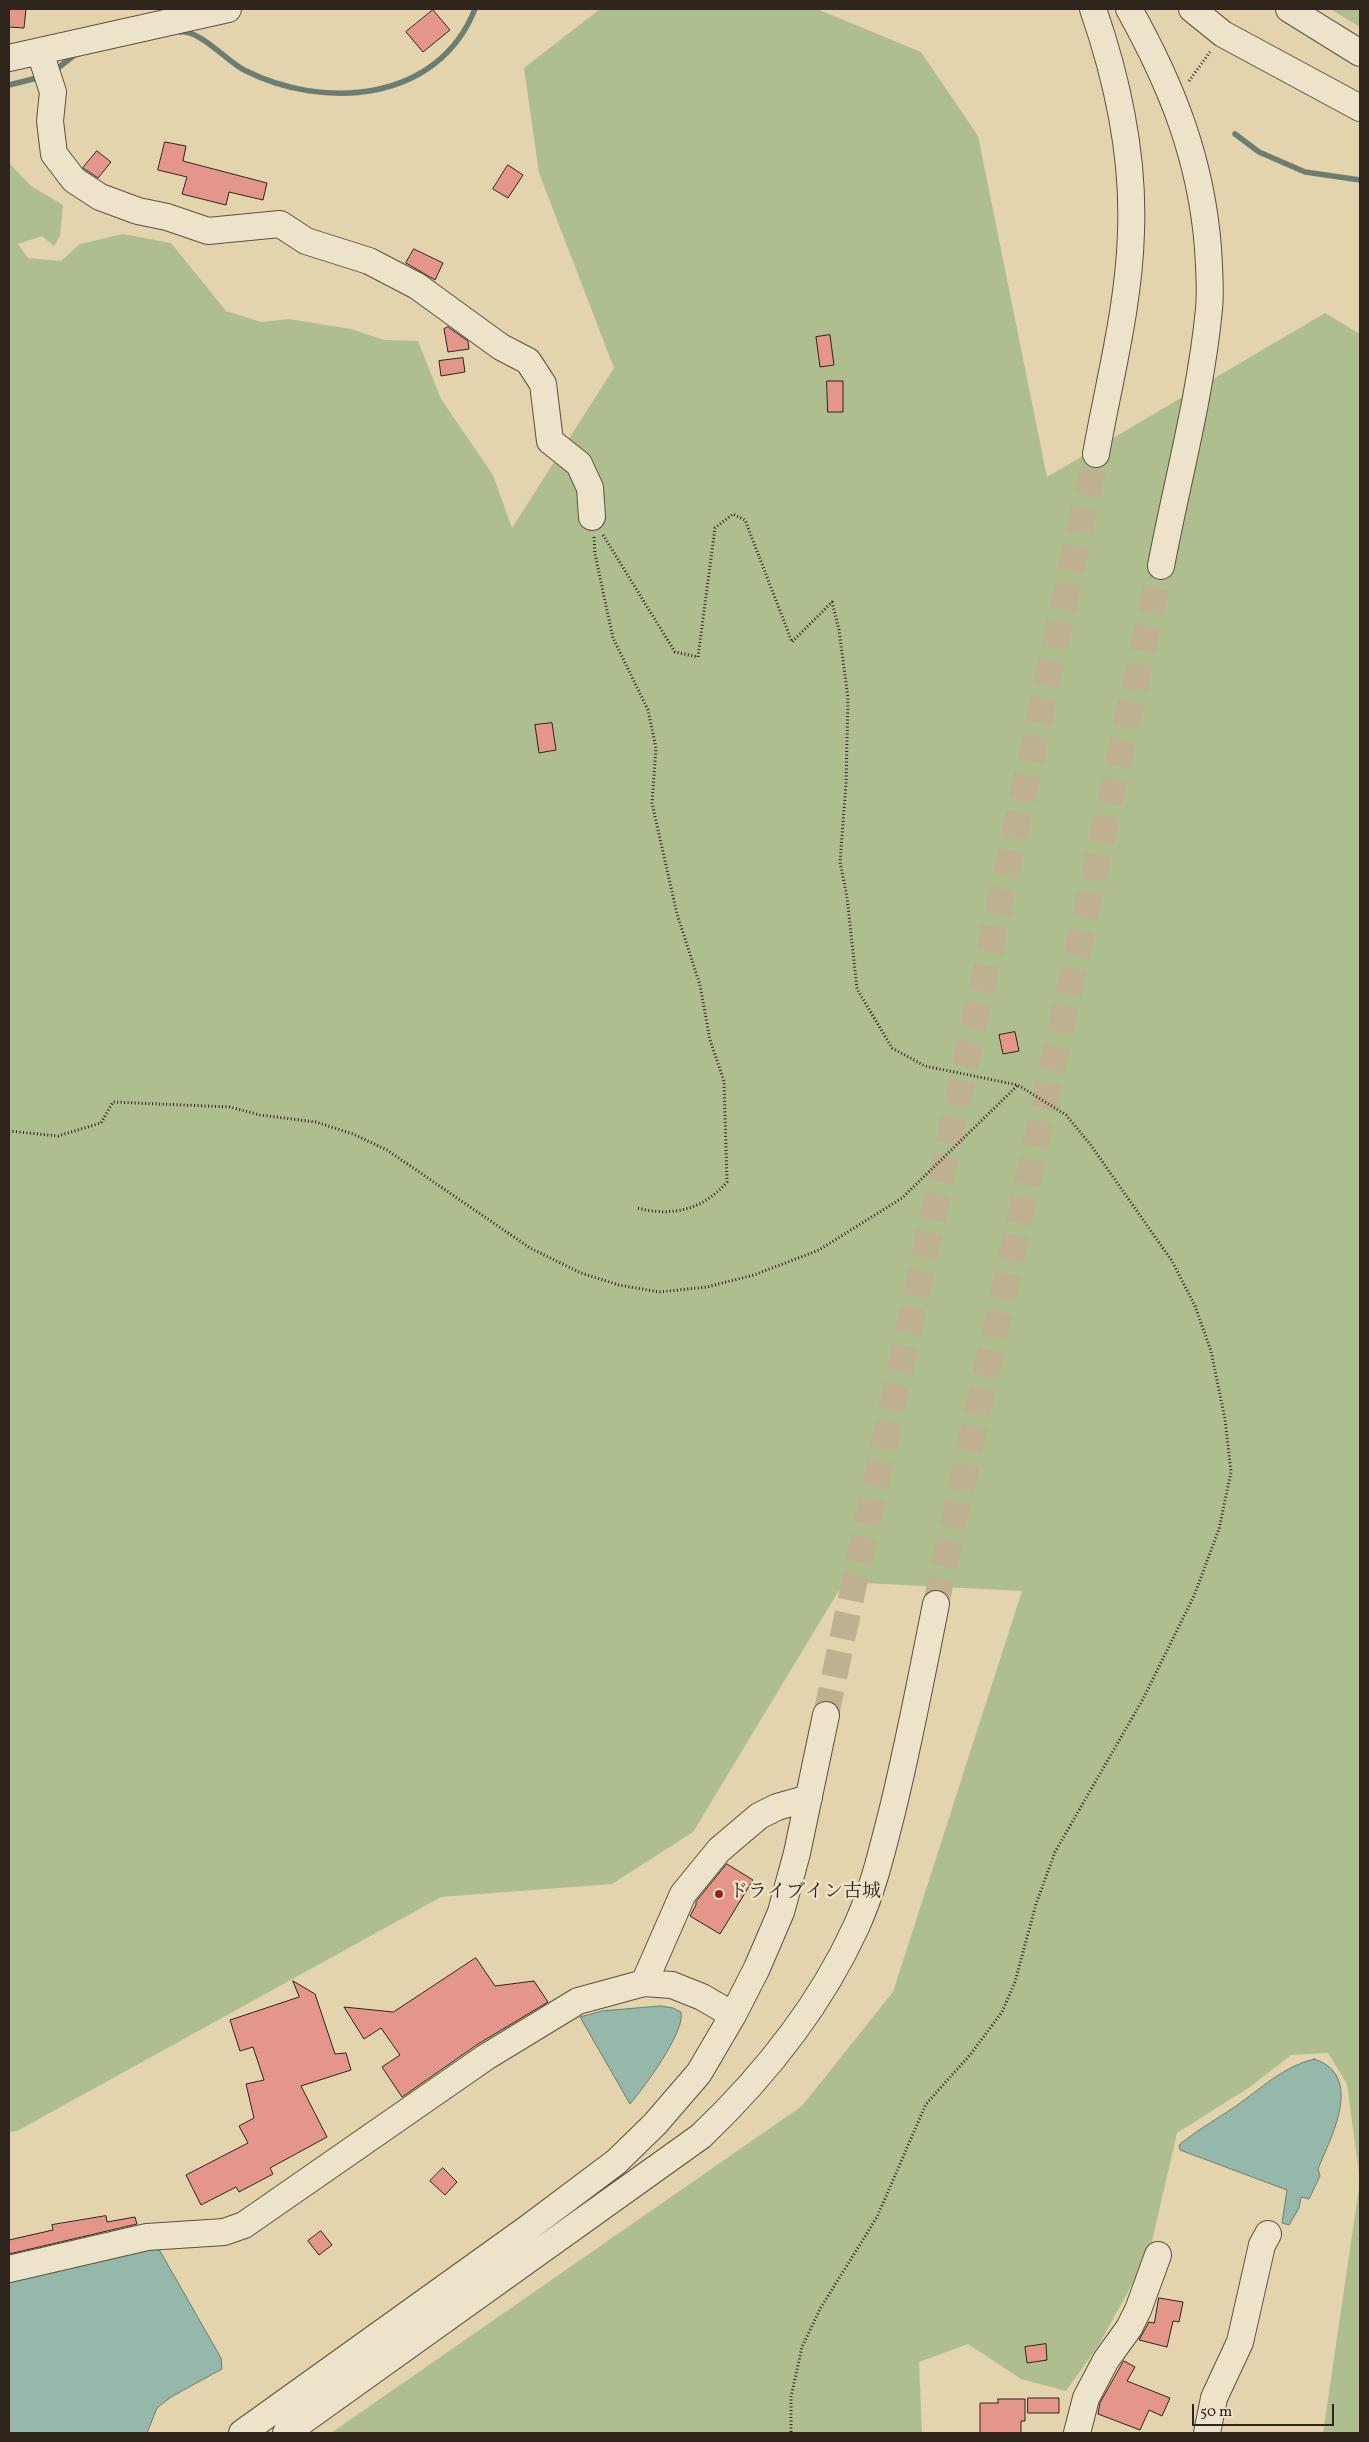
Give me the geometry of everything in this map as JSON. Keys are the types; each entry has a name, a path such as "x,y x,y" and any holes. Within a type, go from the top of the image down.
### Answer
{"street":[{"path":"9,58 45,66 228,9"},
{"path":"1093,9 1111,60 1128,143 1131,224 1129,264 1096,454"},
{"path":"1129,9 1176,104 1187,137 1199,176 1206,220 1209,264 1210,307 1200,371 1161,566"},
{"path":"1192,9 1223,34 1360,108"},
{"path":"1289,9 1360,53"},
{"path":"45,66 53,92 50,121 54,154 74,180 100,197 138,211 166,217 208,232 280,224 306,241 369,261 417,286 501,347 528,361 543,384 550,442 579,464 590,488 592,517"},
{"path":"286,2433 701,2136 766,2069 798,2028 828,1981 856,1927 876,1873 908,1746 936,1604"},
{"path":"242,2433 528,2228 616,2162 654,2124 698,2073 733,2015 757,1968 781,1912 809,1798 826,1715"},
{"path":"644,1983 683,1894 719,1850 759,1816 777,1807 809,1798"},
{"path":"9,2269 146,2237 224,2232 244,2225 486,2057 549,2017 578,2002 644,1983 672,1985 702,1997 733,2015"},
{"path":"1207,2433 1214,2398 1240,2342 1262,2245 1268,2234"},
{"path":"1077,2433 1093,2383 1138,2310 1158,2255"}],"path":[{"path":"1186,86 1223,34"},
{"path":"592,517 676,652 698,657 715,528 733,514 745,520 792,642 832,602 839,630 848,698 846,784 840,862 847,897 857,990 892,1048 925,1066 1018,1085 1066,1115 1090,1144 1172,1261 1195,1306 1211,1351 1225,1419 1231,1472 1219,1530 1194,1596 1143,1699 1055,1852 1036,1904 1015,1982 1002,2012 970,2055 926,2104 877,2217 820,2309 802,2347 791,2396 791,2433"},
{"path":"592,517 595,554 613,638 648,710 656,748 652,803 677,914 700,985 710,1040 724,1080 727,1182 717,1194 683,1211 658,1213 637,1208"},
{"path":"9,1131 58,1136 101,1123 113,1102 230,1107 260,1115 316,1122 353,1134 388,1150 530,1248 582,1273 619,1285 659,1292 707,1287 754,1275 820,1250 902,1198 1018,1085"}],"green space":[{"path":"600,9 817,9 921,52 978,136 1047,477 1325,313 1360,334 1360,2181 1347,2084 1328,2053 1291,2055 1250,2087 1177,2133 1149,2254 1098,2346 1066,2391 1021,2379 968,2344 919,2362 922,2433 331,2433 802,2106 893,1992 1022,1591 844,1582 693,1832 612,1884 441,1897 17,2131 9,2132 9,163 31,186 63,205 60,236 54,246 42,236 18,244 28,258 61,261 80,244 123,234 171,243 226,311 261,322 289,319 351,329 384,340 418,341 441,399 493,475 512,528 614,368 539,173 524,68"},
{"path":"1330,9 1360,9 1360,27"},
{"path":"1360,2181 1360,2433 1323,2433"}],"shaded area":[{"path":"661,2006 673,2008 681,2012 681,2021 662,2060 630,2104 580,2017 602,2011"},
{"path":"1314,2059 1329,2067 1338,2078 1341,2092 1340,2108 1330,2141 1318,2169 1320,2176 1309,2199 1301,2197 1299,2208 1289,2225 1282,2223 1287,2190 1180,2150 1179,2145 1282,2073"},
{"path":"150,2247 160,2251 221,2358 222,2369 171,2397 157,2408 147,2433 9,2433 9,2283 41,2272"}],"building":[{"path":"9,9 26,9 24,28 9,27"},
{"path":"433,10 450,30 423,52 406,32"},
{"path":"165,142 186,146 183,161 267,183 263,200 229,192 226,205 182,194 187,177 158,170"},
{"path":"97,151 111,162 98,178 83,168"},
{"path":"508,165 523,175 508,198 493,189"},
{"path":"414,249 443,263 435,280 406,263"},
{"path":"448,327 468,341 469,349 448,352 444,329"},
{"path":"830,335 834,365 820,367 816,337"},
{"path":"463,358 465,372 441,376 439,361"},
{"path":"827,381 843,381 843,412 828,412"},
{"path":"552,723 556,750 539,753 535,725"},
{"path":"1015,1032 1019,1051 1003,1054 999,1035"},
{"name":"ドライブイン古城","path":"727,1864 753,1880 720,1934 690,1916 696,1902"},
{"path":"476,1958 495,1986 534,1981 548,2002 478,2044 402,2097 382,2067 400,2055 381,2028 364,2039 344,2007 393,2012"},
{"path":"293,1981 315,1994 335,2054 346,2053 351,2070 301,2086 327,2137 270,2168 273,2174 239,2192 236,2187 201,2205 186,2175 248,2143 239,2126 254,2118 246,2084 264,2080 253,2047 240,2051 230,2020 299,1997"},
{"path":"443,2168 457,2182 445,2195 430,2181"},
{"path":"106,2216 107,2222 135,2217 137,2224 9,2254 9,2240 53,2230 52,2225"},
{"path":"321,2231 332,2245 319,2255 308,2241"},
{"path":"1159,2298 1183,2302 1179,2322 1173,2321 1167,2347 1139,2340 1149,2322 1154,2323"},
{"path":"1046,2344 1047,2360 1027,2363 1025,2347"},
{"path":"1124,2361 1135,2367 1127,2381 1170,2398 1162,2416 1149,2410 1140,2430 1098,2414 1100,2403"},
{"path":"1028,2398 1059,2398 1059,2413 1028,2413"},
{"path":"998,2399 1025,2399 1025,2421 1021,2421 1021,2433 980,2433 980,2403 998,2403"}],"waterway":[{"path":"180,32 188,32 196,36 244,70 276,83 309,91 343,93 376,90 407,80 435,64 458,40 475,9"},
{"path":"54,71 76,54"},
{"path":"9,85 41,77"},
{"path":"1235,134 1259,152 1305,172 1360,180"}],"tunnel":[{"path":"826,1715 1096,454"},
{"path":"936,1604 1161,566"}],"place":[{"name":"ドライブイン古城","path":"719,1894"}]}
